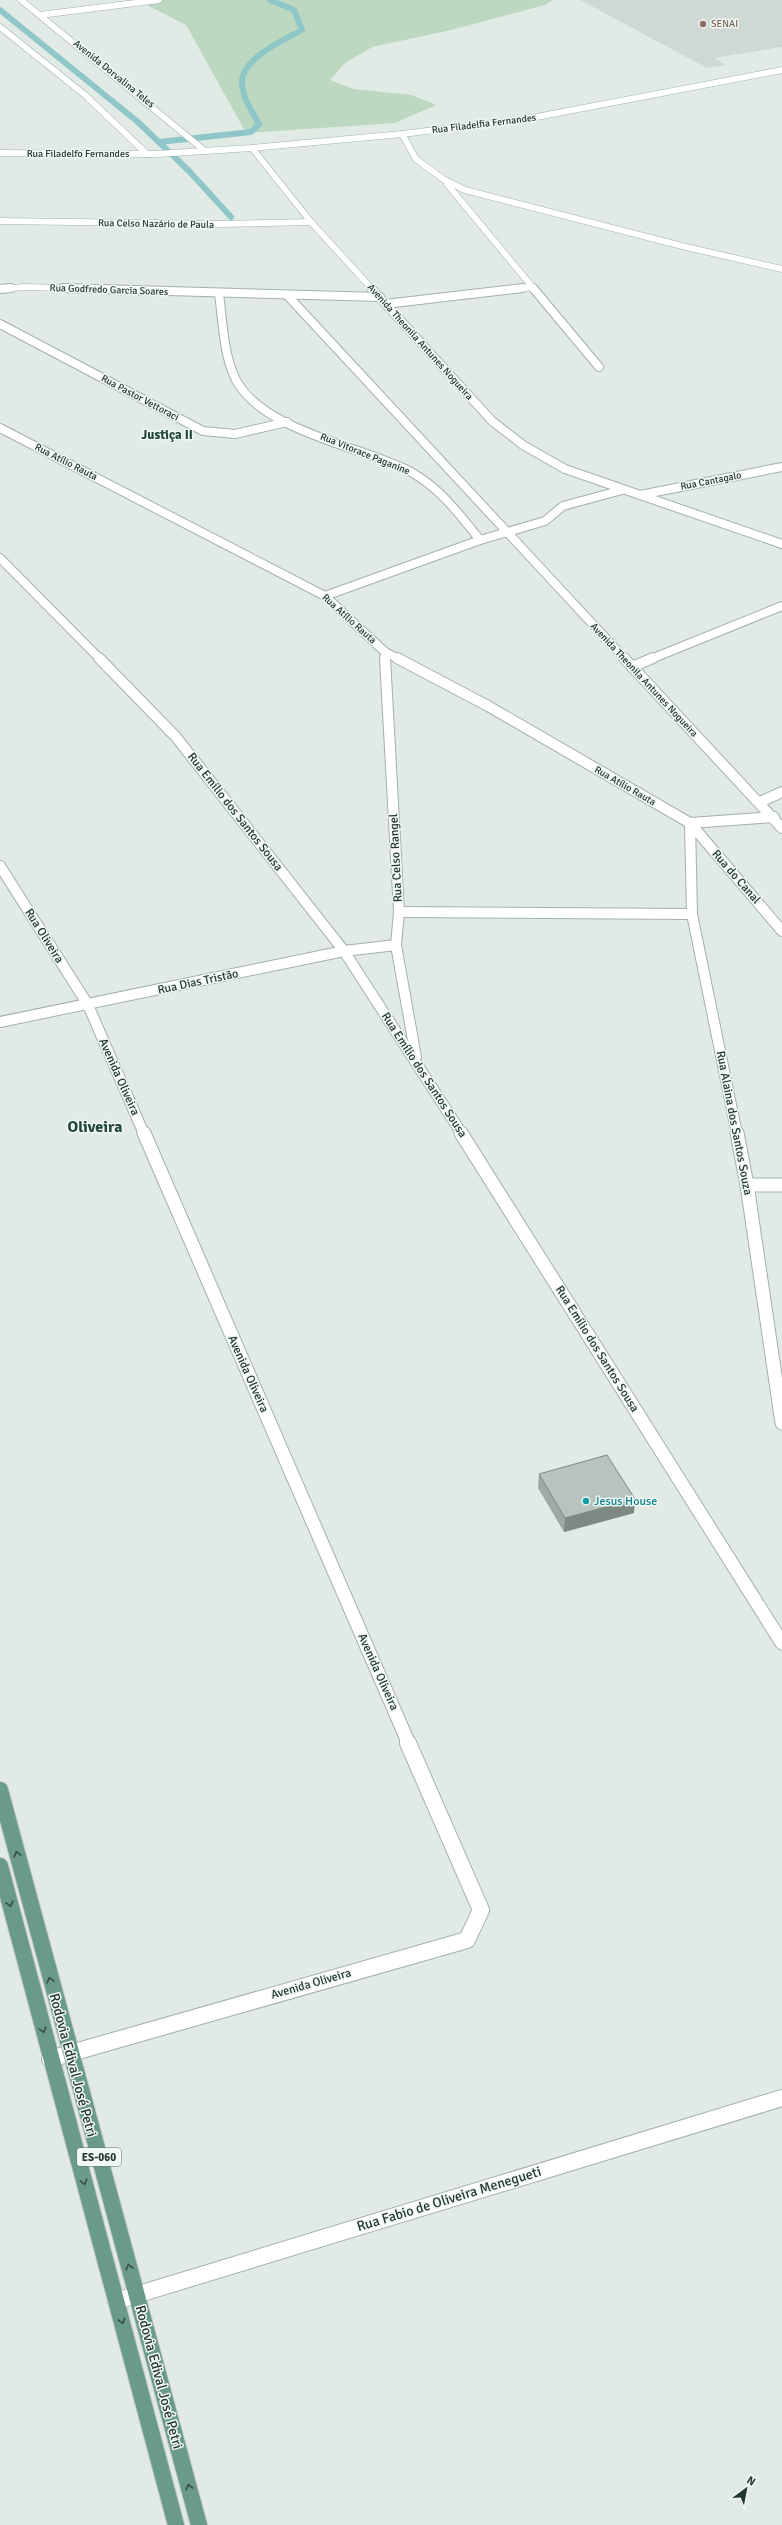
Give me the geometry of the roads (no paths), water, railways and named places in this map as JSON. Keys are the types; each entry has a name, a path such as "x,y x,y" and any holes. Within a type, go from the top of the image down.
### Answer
{"main road":[{"name":"Rodovia Edival José Petri","path":"0,1790 2,1807 137,2294 199,2525"},
{"name":"Rodovia Edival José Petri","path":"0,1866 50,2059 176,2525"}],"street":[{"name":"Avenida Dorvalina Teles","path":"21,0 185,132 205,151"},
{"path":"40,15 160,0"},
{"path":"0,27 85,95 147,154"},
{"name":"Rua Filadelfia Fernandes","path":"182,153 402,134 526,119 782,70"},
{"path":"402,134 416,159 443,179 465,190 496,199 782,269"},
{"name":"Avenida Theonila Antunes Nogueira","path":"252,148 311,222 492,421 524,445 565,469 622,490 782,544"},
{"name":"Rua Filadelfo Fernandes","path":"0,153 182,153"},
{"path":"443,179 599,367"},
{"name":"Rua Celso Nazário de Paula","path":"0,221 223,224 311,222"},
{"name":"Rua Godfredo Garcia Soares","path":"0,289 24,287 219,294 380,297"},
{"path":"385,304 533,287"},
{"name":"Rua Vitorace Paganine","path":"219,294 231,367 242,390 262,408 287,422 411,472 433,487 480,540"},
{"name":"Avenida Theonila Antunes Nogueira","path":"287,295 505,532 774,817 782,828"},
{"name":"Rua Pastor Vettoraci","path":"0,324 203,431 213,434 230,434 287,422"},
{"name":"Rua Atílio Rauta","path":"0,428 326,596 385,652 488,706 690,823"},
{"name":"Rua Cantagalo","path":"639,495 782,467"},
{"path":"326,596 480,540 546,521 563,506 622,490"},
{"name":"Rua Emílio dos Santos Sousa","path":"0,558 176,736 344,951 416,1062 782,1643"},
{"path":"632,667 782,606"},
{"name":"Rua Celso Rangel","path":"385,652 399,912 396,945 416,1062"},
{"path":"760,802 782,792"},
{"path":"690,823 774,817"},
{"name":"Rua Alaina dos Santos Souza","path":"690,823 692,914 747,1185 782,1423"},
{"name":"Rua do Canal","path":"690,823 782,931"},
{"name":"Rua Oliveira","path":"0,866 88,1005"},
{"path":"399,912 692,914"},
{"name":"Rua Dias Tristão","path":"0,1022 344,951 396,945"},
{"name":"Avenida Oliveira","path":"50,2059 467,1940 481,1910 88,1005"},
{"path":"747,1185 782,1185"},
{"name":"Rua Fabio de Oliveira Menegueti","path":"116,2301 782,2098"}],"waterway":[{"path":"159,142 251,132 259,124 248,105 244,94 242,84 243,75 248,66 264,51 302,30 294,10 270,0"},
{"path":"0,10 138,122 189,171 231,217"}],"place":[{"name":"SENAI","path":"703,24"},
{"name":"Jesus House","path":"586,1501"}],"district":[{"name":"Justiça II","path":"167,435"},
{"name":"Oliveira","path":"95,1127"}]}
